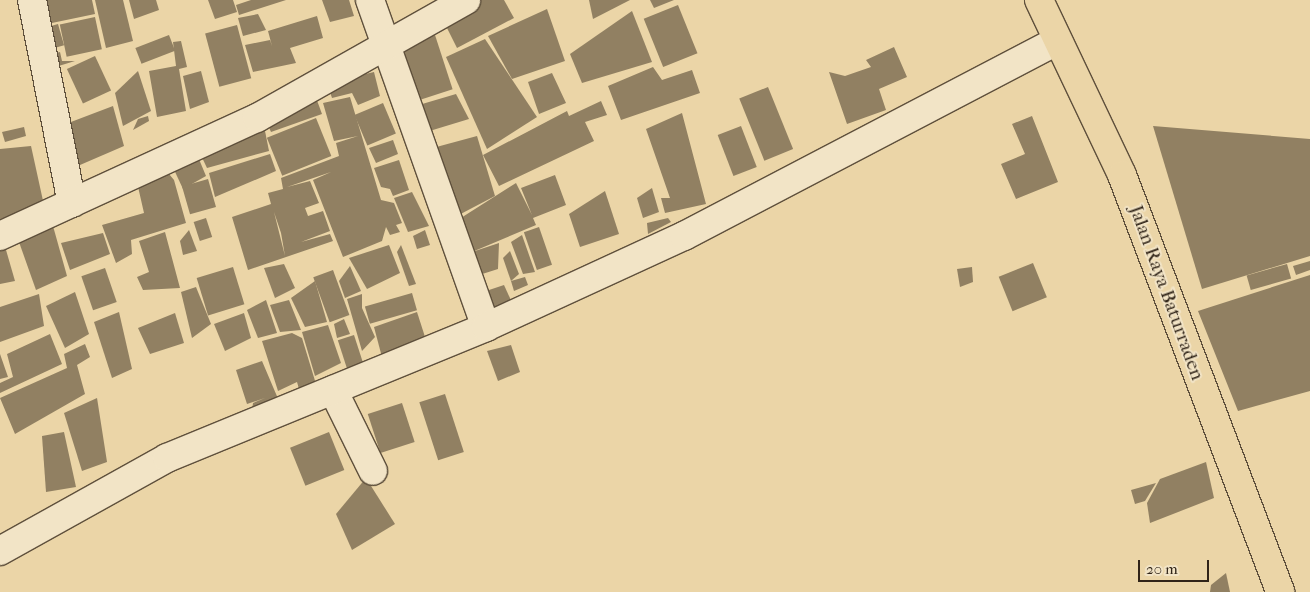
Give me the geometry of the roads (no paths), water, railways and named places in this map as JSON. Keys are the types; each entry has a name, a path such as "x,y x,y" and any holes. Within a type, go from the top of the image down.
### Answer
{"main road":[{"name":"Jalan Raya Baturraden","path":"1039,0 1122,175 1280,592"}],"street":[{"path":"32,0 72,203"},
{"path":"370,0 486,327"},
{"path":"0,236 257,118 466,0"},
{"path":"0,551 168,458 486,327 684,236 1057,41"},
{"path":"333,390 373,471"}]}
